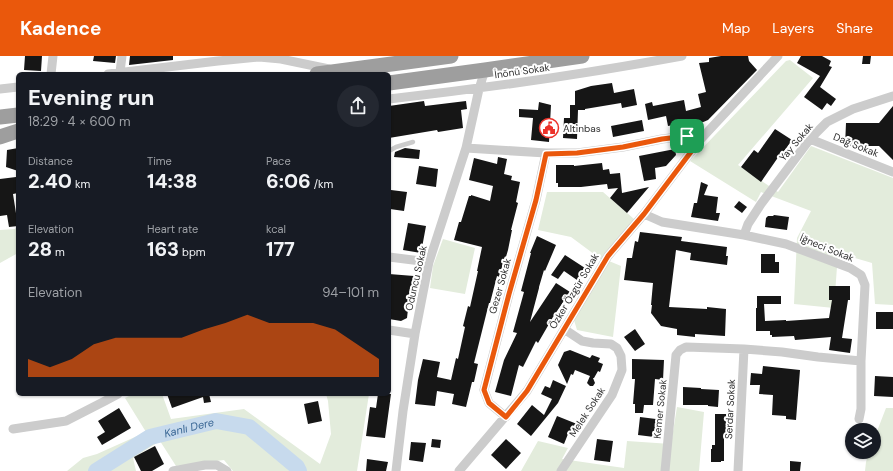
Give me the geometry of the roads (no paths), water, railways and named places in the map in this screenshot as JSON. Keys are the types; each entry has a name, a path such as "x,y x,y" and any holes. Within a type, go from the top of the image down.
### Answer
{"highway":[{"path":"332,72 420,58 451,56"},
{"path":"391,83 582,56"},
{"path":"0,117 16,115"},
{"path":"0,133 16,130"},
{"path":"0,137 16,131"}],"street":[{"path":"51,72 53,56"},
{"path":"122,56 120,72 218,58 259,57 281,59 340,71"},
{"name":"İnönü Sokak","path":"391,99 480,88 636,65 682,56"},
{"name":"Özker Özgür Sokak","path":"459,471 527,391 608,256 644,214 700,140 778,56"},
{"name":"Oduncu Sokak","path":"396,471 403,411 415,334 430,262 466,148 485,70"},
{"path":"0,88 16,87"},
{"name":"Yay Sokak","path":"744,235 748,224 761,204 810,139 827,122 853,109 893,96"},
{"path":"466,148 546,154 577,153 687,136 700,140"},
{"name":"Dağ Sokak","path":"810,139 893,172"},
{"name":"Gezer Sokak","path":"506,417 489,403 484,390 509,294 536,200 546,154"},
{"name":"İğneci Sokak","path":"644,214 662,222 744,235 786,244 850,268 861,275 865,286 861,361 861,409 859,419"},
{"path":"391,257 430,262"},
{"name":"Melek Sokak","path":"561,471 612,395 622,370 621,356 617,348 611,344 593,343 582,340 564,329"},
{"path":"391,330 415,334"},
{"name":"Kemer Sokak","path":"665,471 676,354 686,347 744,349"},
{"path":"744,349 861,361"},
{"name":"Serdar Sokak","path":"738,471 744,349"},
{"path":"13,429 66,420 114,396"},
{"path":"173,471 205,465 217,465 227,471"}],"lane":[{"path":"391,150 413,142"}],"waterway":[{"name":"Kanlı Dere","path":"96,471 150,437 216,421 249,427 297,467 299,471"}],"place":[{"name":"Altinbas","path":"549,128"}]}
